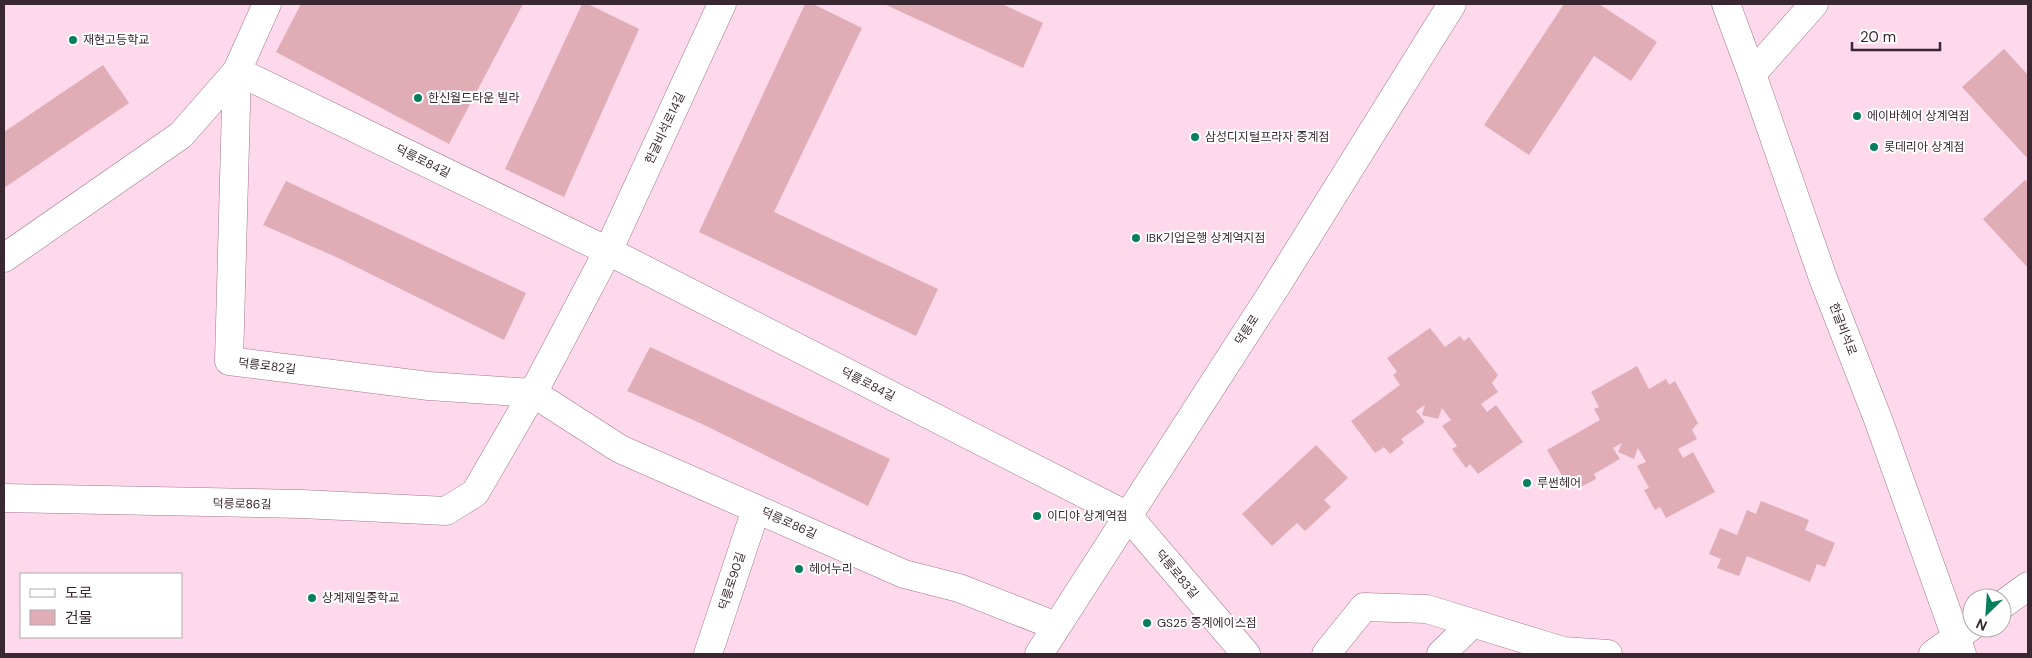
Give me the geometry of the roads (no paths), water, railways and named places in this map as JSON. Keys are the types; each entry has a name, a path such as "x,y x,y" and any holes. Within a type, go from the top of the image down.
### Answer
{"street":[{"name":"덕릉로82길","path":"4,258 181,134 237,71 267,4"},
{"name":"한글비석로14길","path":"608,252 722,4"},
{"name":"덕릉로","path":"1039,654 1282,277 1452,4"},
{"name":"한글비석로","path":"1726,4 1823,278 1963,639"},
{"path":"1752,74 1814,4"},
{"name":"덕릉로82길","path":"237,71 228,361 429,386 534,393"},
{"name":"덕릉로84길","path":"237,71 608,252 1128,516"},
{"path":"534,393 608,252"},
{"name":"덕릉로86길","path":"4,498 302,504 446,511 475,492 534,393 620,448 756,509 904,574 959,588 1056,626"},
{"name":"덕릉로90길","path":"708,654 756,509"},
{"name":"덕릉로83길","path":"1128,516 1246,654"},
{"path":"2012,598 2028,586"},
{"path":"1326,654 1364,607 1426,610 1563,650 1608,654"},
{"path":"1441,654 1473,624"},
{"path":"1933,654 1963,639"}],"place":[{"name":"재현고등학교","path":"73,40"},
{"name":"한신월드타운 빌라","path":"418,98"},
{"name":"에이바헤어 상계역점","path":"1857,116"},
{"name":"삼성디지털프라자 중계점","path":"1195,137"},
{"name":"롯데리아 상계점","path":"1874,147"},
{"name":"IBK기업은행 상계역지점","path":"1136,238"},
{"name":"루썬헤어","path":"1527,483"},
{"name":"이디야 상계역점","path":"1037,516"},
{"name":"헤어누리","path":"799,569"},
{"name":"상계제일중학교","path":"312,598"},
{"name":"GS25 중계에이스점","path":"1147,623"}]}
